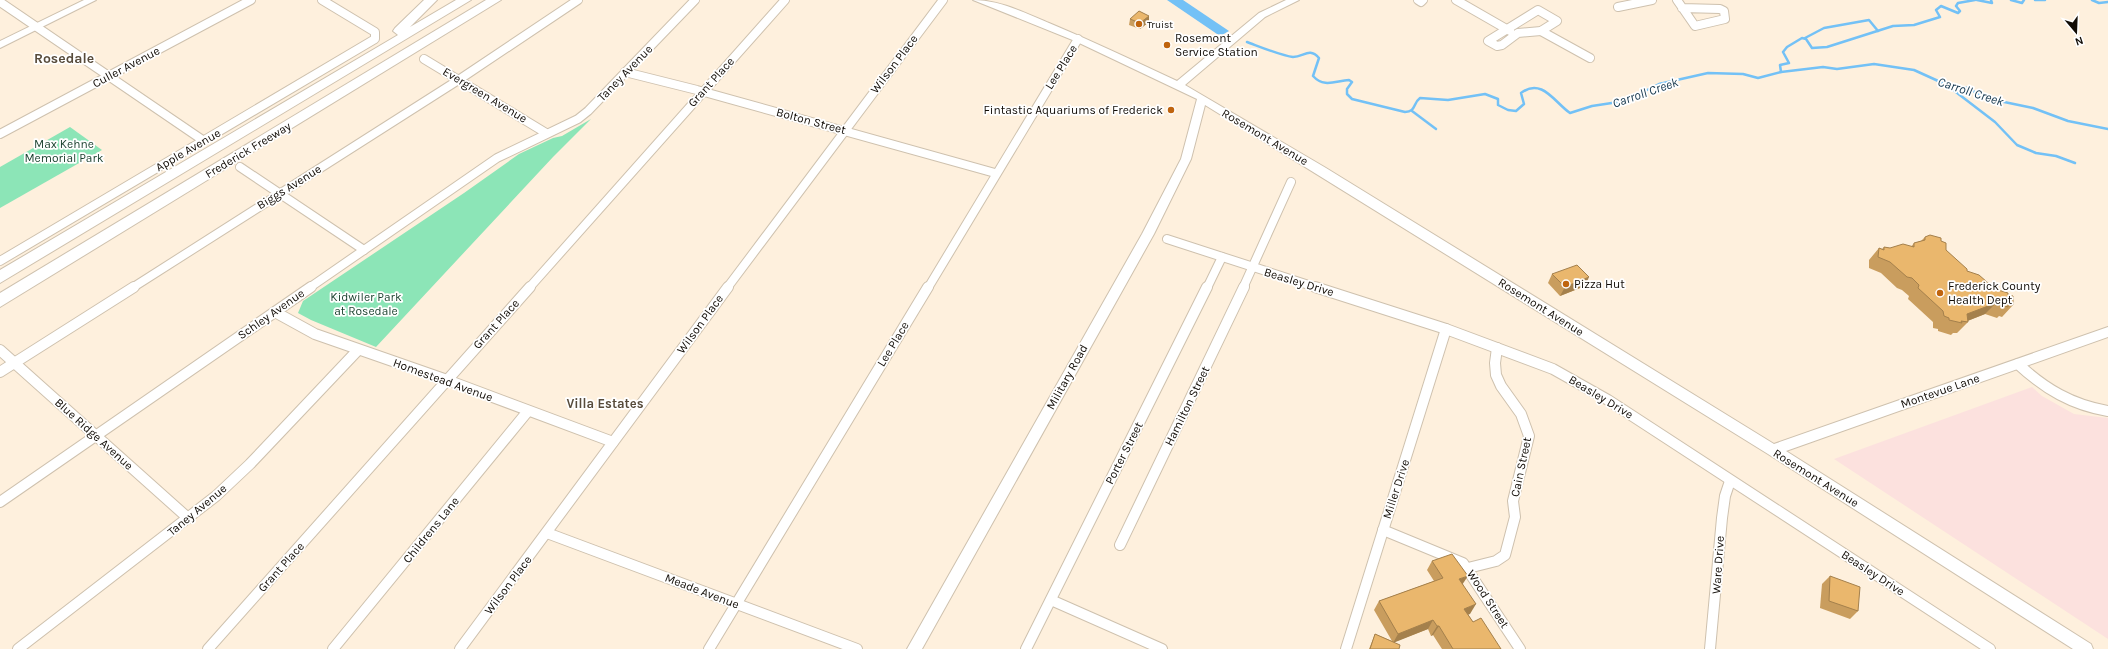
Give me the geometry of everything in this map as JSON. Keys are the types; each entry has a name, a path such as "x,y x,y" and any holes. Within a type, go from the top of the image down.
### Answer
{"highway":[{"path":"368,58 420,13 431,0"},
{"name":"Frederick Freeway","path":"0,277 464,0"},
{"name":"Frederick Freeway","path":"0,300 495,0"}],"main road":[{"path":"0,45 91,0"},
{"path":"982,1 1000,0"},
{"path":"1009,0 1008,6 1011,11"},
{"path":"1178,85 1262,15 1294,0"},
{"name":"Rosemont Avenue","path":"982,1 1011,11 1078,39 1178,85 1202,98 1773,450 2086,649"},
{"name":"Military Road","path":"914,649 1165,201 1186,158 1202,98"},
{"name":"Montevue Lane","path":"1773,450 2108,332"}],"street":[{"name":"Culler Avenue","path":"0,134 251,0"},
{"name":"Apple Avenue","path":"0,261 376,38 375,32 322,0"},
{"name":"Biggs Avenue","path":"0,372 460,79 578,0"},
{"name":"Taney Avenue","path":"546,133 584,115 695,0"},
{"name":"Grant Place","path":"208,649 784,0"},
{"name":"Wilson Place","path":"460,649 943,0"},
{"path":"1418,0 1421,2 1423,0"},
{"path":"1456,0 1506,29 1518,33 1541,31 1557,21 1538,10 1506,29 1488,41 1497,46 1502,45 1518,33"},
{"path":"1618,7 1652,0"},
{"path":"1677,0 1682,8 1695,26 1725,19 1724,11 1720,9 1682,8"},
{"path":"0,2 204,141"},
{"path":"1541,31 1590,58"},
{"name":"Lee Place","path":"709,649 1078,39"},
{"name":"Evergreen Avenue","path":"424,59 460,79 546,133"},
{"name":"Bolton Street","path":"625,72 996,173"},
{"name":"Schley Avenue","path":"0,502 498,158 546,133"},
{"path":"240,167 364,250"},
{"name":"Hamilton Street","path":"1120,545 1253,267 1291,182"},
{"name":"Beasley Drive","path":"1167,239 1446,329 1553,369 1584,386 1990,649"},
{"name":"Porter Street","path":"1026,649 1222,257"},
{"name":"Homestead Avenue","path":"275,312 315,334 447,380 613,442"},
{"name":"Miller Drive","path":"1346,649 1446,329"},
{"name":"Cain Street","path":"1468,568 1496,561 1506,555 1515,517 1513,501 1529,436 1528,427 1503,390 1495,374 1494,361 1498,348"},
{"name":"Blue Ridge Avenue","path":"0,350 188,518"},
{"name":"Taney Avenue","path":"18,649 188,518 250,464 358,350"},
{"path":"2018,364 2054,394 2079,406 2108,411"},
{"name":"Childrens Lane","path":"334,649 528,411"},
{"name":"Ware Drive","path":"1710,649 1722,518 1725,496 1730,481"},
{"name":"Wood Street","path":"1383,530 1456,559 1468,568 1520,649"},
{"name":"Meade Avenue","path":"547,533 857,649"},
{"path":"1051,600 1162,649"}],"shaded area":[{"path":"2032,387 2042,396 2074,414 2108,418 2108,639 1834,459"}],"green space":[{"name":"Kidwiler Park at Rosedale","path":"591,119 553,157 376,347 311,320 298,313 303,301 464,193 519,154 553,138 562,136"},
{"name":"Max Kehne Memorial Park","path":"70,127 102,150 0,208 0,167"}],"building":[{"path":"1139,11 1149,16 1140,23 1130,19"},
{"path":"1930,235 1941,238 1941,241 1946,243 1946,250 1967,269 1967,271 1979,275 1995,289 2013,296 2013,305 2008,304 2008,307 1996,303 1967,314 1968,322 1961,321 1962,323 1949,320 1949,318 1944,316 1943,311 1918,288 1919,285 1912,278 1907,277 1890,262 1878,257 1879,248 1884,250 1884,247 1890,248 1903,244 1914,247 1914,243 1925,240 1925,237"},
{"path":"1577,265 1589,277 1565,287 1552,274"},
{"path":"1452,554 1468,576 1459,579 1476,604 1464,609 1473,622 1481,618 1501,649 1453,649 1439,626 1437,626 1433,620 1398,634 1379,601 1443,578 1432,561"},
{"path":"1830,576 1860,587 1858,611 1829,601"},
{"path":"1375,634 1400,645 1399,649 1370,649"}],"waterway":[{"name":"Carroll Creek","path":"1174,0 1222,31"},
{"path":"1878,31 1893,26 1914,25 1940,17 1936,10 1941,6 1958,13 1960,11 1956,6 1958,3 1975,0"},
{"path":"1977,0 1992,3 1991,0"},
{"path":"2011,0 2022,3 2024,0"},
{"path":"2035,0 2045,0"},
{"path":"2092,0 2099,3 2108,2"},
{"path":"1805,38 1824,28 1869,20 1878,31"},
{"path":"1781,72 1780,65 1789,63 1783,52 1787,47 1802,38 1806,39 1812,48 1827,47 1878,31"},
{"name":"Carroll Creek","path":"1247,42 1293,57 1306,53 1312,53 1319,58 1313,76 1317,80 1326,83 1349,80 1352,82 1347,89 1347,94 1352,99 1405,112 1411,111 1420,98 1448,100 1485,94 1498,99 1498,105 1508,110 1516,111 1524,104 1521,93 1535,88 1548,93 1570,113 1592,106 1625,101 1659,84 1708,73 1743,74 1758,78 1781,72"},
{"name":"Carroll Creek","path":"1781,72 1823,67 1837,69 1874,64 1914,70 1947,85 1968,88 1985,98 2033,108 2068,121 2108,129"},
{"path":"1948,86 1995,122 2017,145 2036,153 2056,156 2075,163"},
{"path":"1412,111 1436,129"}],"place":[{"name":"Truist","path":"1139,24"},
{"name":"Rosemont Service Station","path":"1167,45"},
{"name":"Fintastic Aquariums of Frederick","path":"1171,110"},
{"name":"Pizza Hut","path":"1566,284"},
{"name":"Frederick County Health Dept","path":"1940,293"}],"district":[{"name":"Rosedale","path":"64,58"},
{"name":"Villa Estates","path":"605,403"}]}
